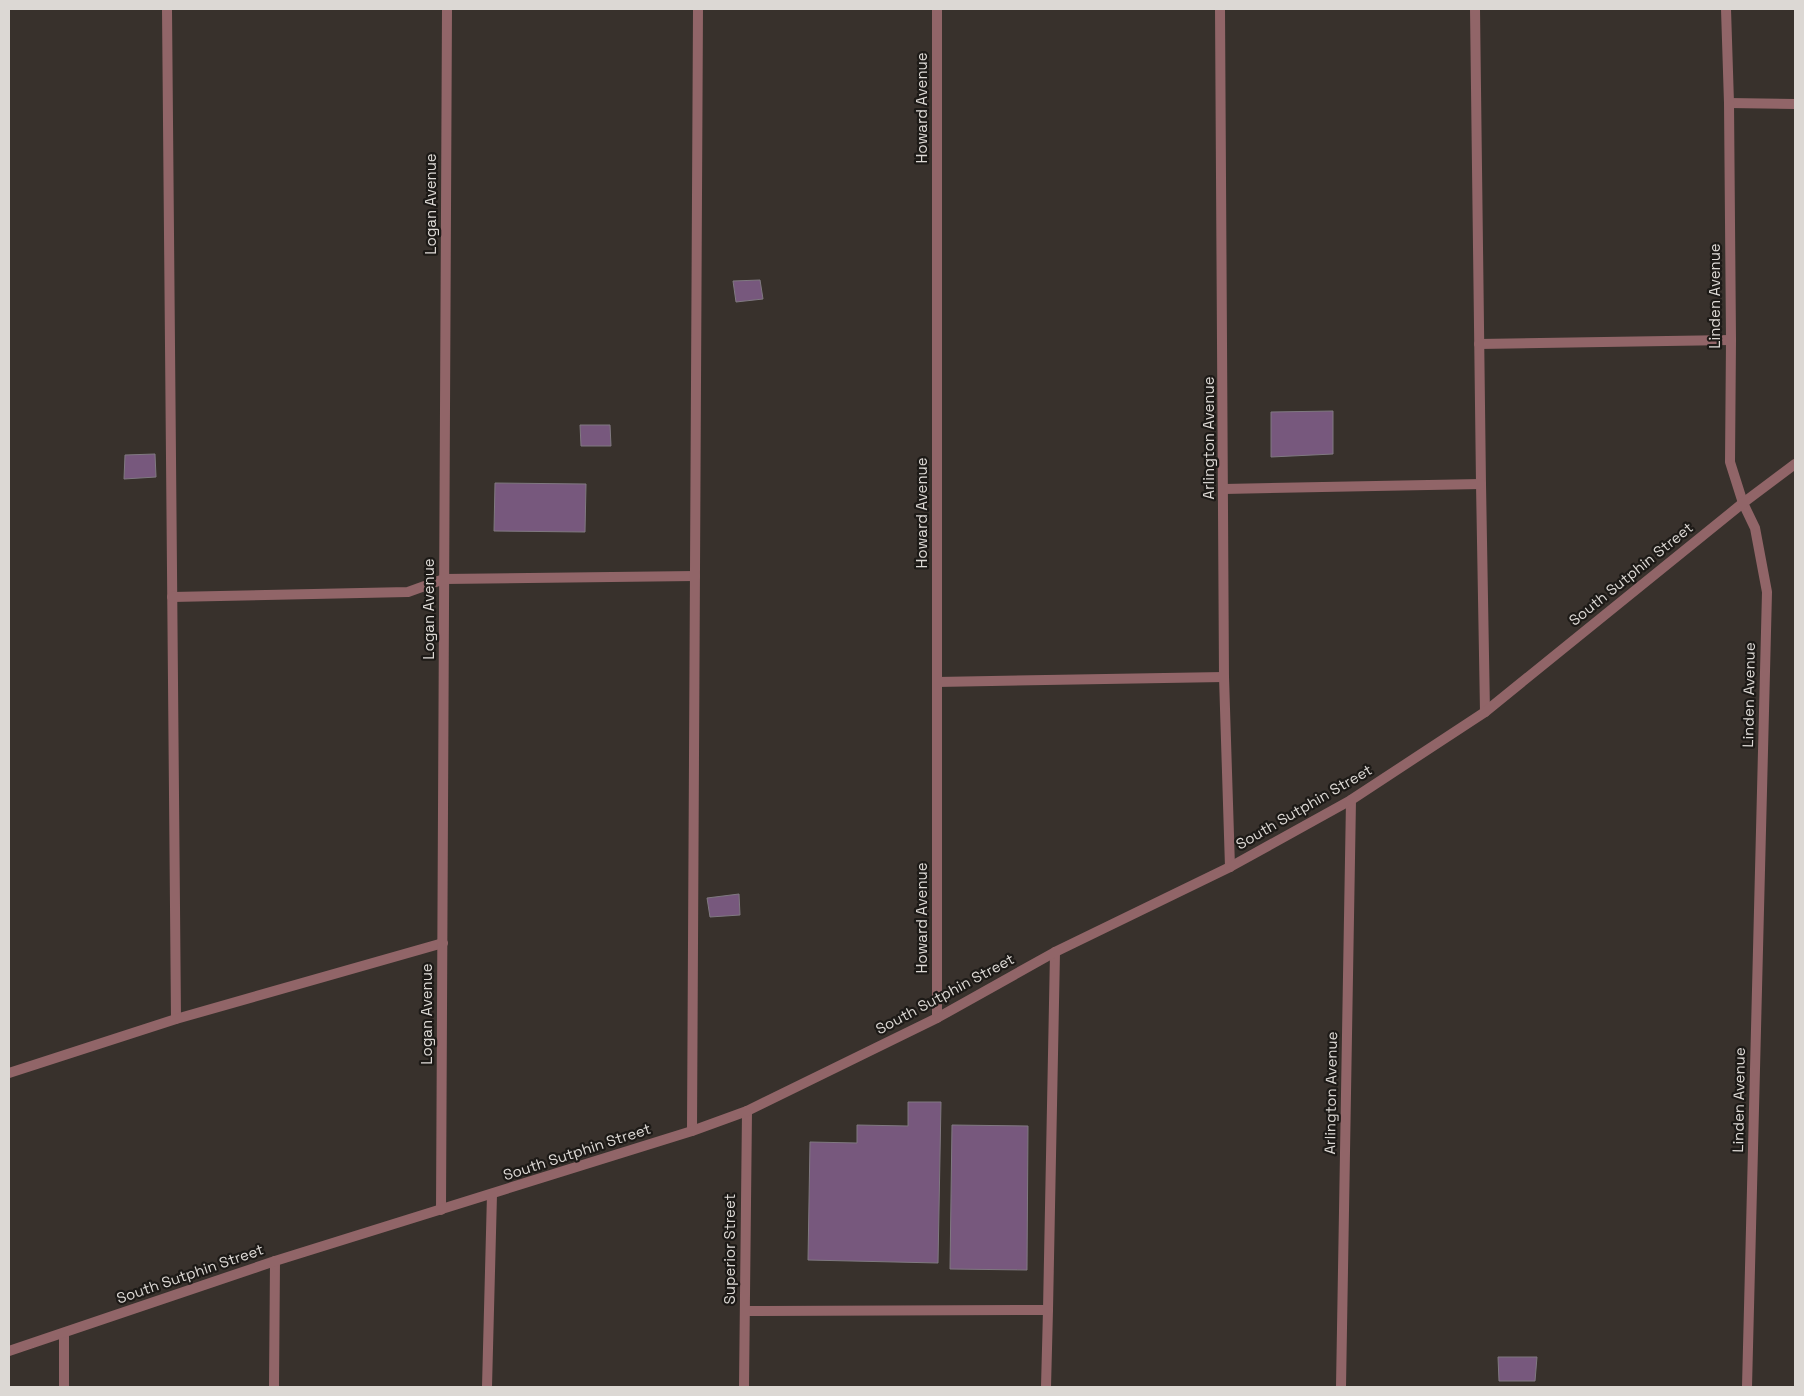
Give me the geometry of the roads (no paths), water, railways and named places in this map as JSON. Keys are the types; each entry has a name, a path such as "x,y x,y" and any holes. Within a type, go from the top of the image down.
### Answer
{"street":[{"path":"167,9 176,1019"},
{"name":"Logan Avenue","path":"441,1210 447,9"},
{"path":"692,1131 698,9"},
{"name":"Howard Avenue","path":"937,9 937,1018"},
{"name":"Arlington Avenue","path":"1220,9 1224,677 1230,867"},
{"path":"1475,9 1485,712"},
{"name":"Linden Avenue","path":"1726,9 1729,103 1730,462 1743,503 1755,528 1767,592 1747,1387"},
{"path":"1729,103 1795,104"},
{"path":"1479,344 1731,340"},
{"name":"South Sutphin Street","path":"9,1350 275,1262 692,1131 746,1111 937,1018 1055,952 1230,867 1351,800 1485,712 1743,503 1795,464"},
{"path":"1224,489 1481,484"},
{"path":"172,597 408,592 444,580 695,576"},
{"path":"937,682 1224,677"},
{"name":"Arlington Avenue","path":"1341,1387 1351,800"},
{"path":"9,1073 176,1019 443,943"},
{"path":"1046,1387 1055,952"},
{"name":"Superior Street","path":"744,1387 746,1111"},
{"path":"487,1387 492,1194"},
{"path":"274,1387 275,1262"},
{"path":"745,1311 1048,1310"},
{"path":"64,1333 64,1387"}]}
